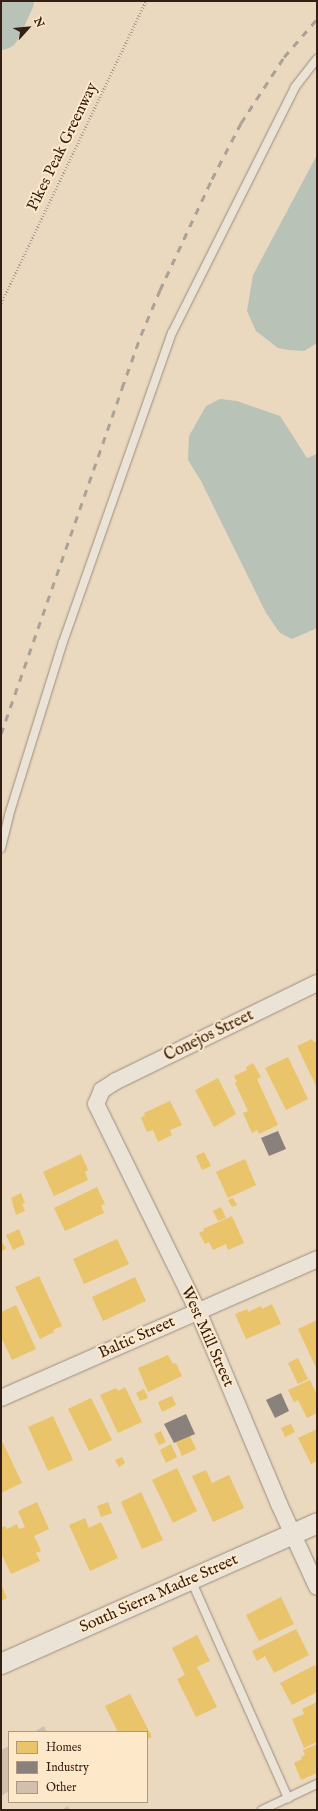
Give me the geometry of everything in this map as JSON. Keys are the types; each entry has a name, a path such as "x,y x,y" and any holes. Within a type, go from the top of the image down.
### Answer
{"street":[{"name":"Conejos Street","path":"102,1090 116,1081 317,983"},
{"name":"West Mill Street","path":"102,1090 96,1104 198,1311 292,1534 317,1588"},
{"name":"Baltic Street","path":"1,1398 317,1259"},
{"name":"South Sierra Madre Street","path":"1,1664 317,1523"}],"lane":[{"path":"1,848 9,815 63,642 172,333 295,87 317,59"},
{"path":"191,1580 288,1798"},
{"path":"262,1810 317,1784"}],"path":[{"name":"Pikes Peak Greenway","path":"1,303 146,1"}],"shaded area":[{"path":"317,155 317,343 304,351 289,350 278,348 256,331 247,311 253,275"},
{"path":"220,399 237,401 280,416 307,458 317,454 317,628 292,639 280,633 266,613 201,481 188,460 189,436 206,406"}],"building: Homes":[{"path":"312,1039 314,1042 317,1041 317,1088 297,1046"},
{"path":"288,1057 308,1099 286,1110 265,1068"},
{"path":"253,1063 261,1077 257,1079 278,1125 259,1134 257,1130 252,1133 243,1113 248,1111 235,1083 237,1082 234,1076 247,1070 246,1067"},
{"path":"218,1078 236,1114 214,1127 195,1090"},
{"path":"170,1101 182,1125 170,1130 172,1135 158,1142 153,1130 147,1132 141,1118 145,1115 144,1113"},
{"path":"204,1152 211,1166 202,1170 196,1156"},
{"path":"81,1154 88,1170 85,1172 88,1180 54,1196 43,1172"},
{"path":"245,1159 256,1185 228,1198 216,1172"},
{"path":"97,1187 105,1204 101,1205 104,1213 65,1231 54,1208"},
{"path":"21,1193 25,1203 22,1204 25,1211 16,1215 11,1198"},
{"path":"233,1198 237,1205 232,1207 228,1200"},
{"path":"221,1207 226,1218 218,1221 213,1211"},
{"path":"232,1216 244,1243 228,1250 226,1244 213,1250 209,1242 205,1244 199,1233 204,1231 203,1229"},
{"path":"19,1229 25,1244 13,1250 6,1235"},
{"path":"117,1239 129,1264 84,1284 73,1259"},
{"path":"1,1241 6,1248 1,1252"},
{"path":"39,1276 62,1326 40,1339 15,1287"},
{"path":"135,1277 146,1301 103,1321 92,1297"},
{"path":"272,1304 281,1324 246,1339 235,1314 247,1309 248,1312 261,1306 262,1309"},
{"path":"16,1305 36,1349 12,1360 1,1337 1,1312"},
{"path":"317,1320 317,1370 298,1329"},
{"path":"168,1355 173,1364 176,1363 182,1376 148,1392 138,1368"},
{"path":"298,1358 308,1379 298,1384 288,1363"},
{"path":"310,1380 317,1395 317,1413 307,1418 298,1400 294,1402 288,1390"},
{"path":"125,1387 142,1422 118,1433 100,1395 116,1388 118,1391"},
{"path":"144,1389 148,1398 140,1401 136,1393"},
{"path":"172,1396 176,1405 162,1412 158,1402"},
{"path":"91,1398 112,1440 89,1451 68,1409"},
{"path":"53,1416 73,1460 48,1471 28,1427"},
{"path":"291,1424 295,1432 285,1437 281,1428"},
{"path":"317,1429 317,1461 311,1464 298,1438"},
{"path":"161,1431 166,1442 159,1445 154,1434"},
{"path":"190,1436 196,1449 182,1456 176,1442"},
{"path":"1,1443 3,1443 22,1483 1,1493"},
{"path":"171,1444 177,1457 166,1463 160,1450"},
{"path":"122,1457 125,1463 119,1467 115,1460"},
{"path":"177,1468 197,1511 173,1523 152,1480"},
{"path":"206,1470 212,1483 229,1475 244,1508 213,1522 192,1476"},
{"path":"141,1492 163,1540 142,1549 121,1502"},
{"path":"37,1502 49,1529 34,1536 41,1551 36,1553 40,1561 11,1574 1,1553 1,1528 5,1526 7,1529 17,1524 19,1529 25,1527 18,1511"},
{"path":"108,1502 112,1513 101,1517 97,1506"},
{"path":"85,1518 89,1528 101,1522 118,1558 90,1571 69,1525"},
{"path":"1,1585 7,1598 1,1601"},
{"path":"281,1597 294,1624 259,1641 246,1615"},
{"path":"296,1629 309,1655 274,1673 265,1656 257,1661 252,1651"},
{"path":"197,1635 210,1661 197,1667 217,1707 196,1717 177,1679 185,1675 172,1648"},
{"path":"315,1665 317,1670 317,1692 292,1705 280,1683"},
{"path":"130,1694 152,1737 148,1739 148,1731 118,1731 105,1706"},
{"path":"317,1702 317,1742 304,1748 292,1719 304,1714 302,1709"},
{"path":"317,1744 317,1773 301,1780 294,1763 302,1759 301,1757 305,1755 303,1750"}],"building: Industry":[{"path":"278,1131 286,1149 269,1156 261,1138"},
{"path":"281,1393 289,1411 275,1418 266,1400"},
{"path":"186,1414 195,1434 174,1443 164,1424"}],"building: Other":[{"path":"44,1726 46,1731 36,1731"},
{"path":"8,1746 8,1792 1,1796 1,1750"},
{"path":"68,1806 70,1810 61,1810"}],"waterway":[{"path":"1,31 15,1"}],"railway":[{"path":"1,734 122,388 141,335 160,290 212,179 241,123 284,57 317,19"}]}
